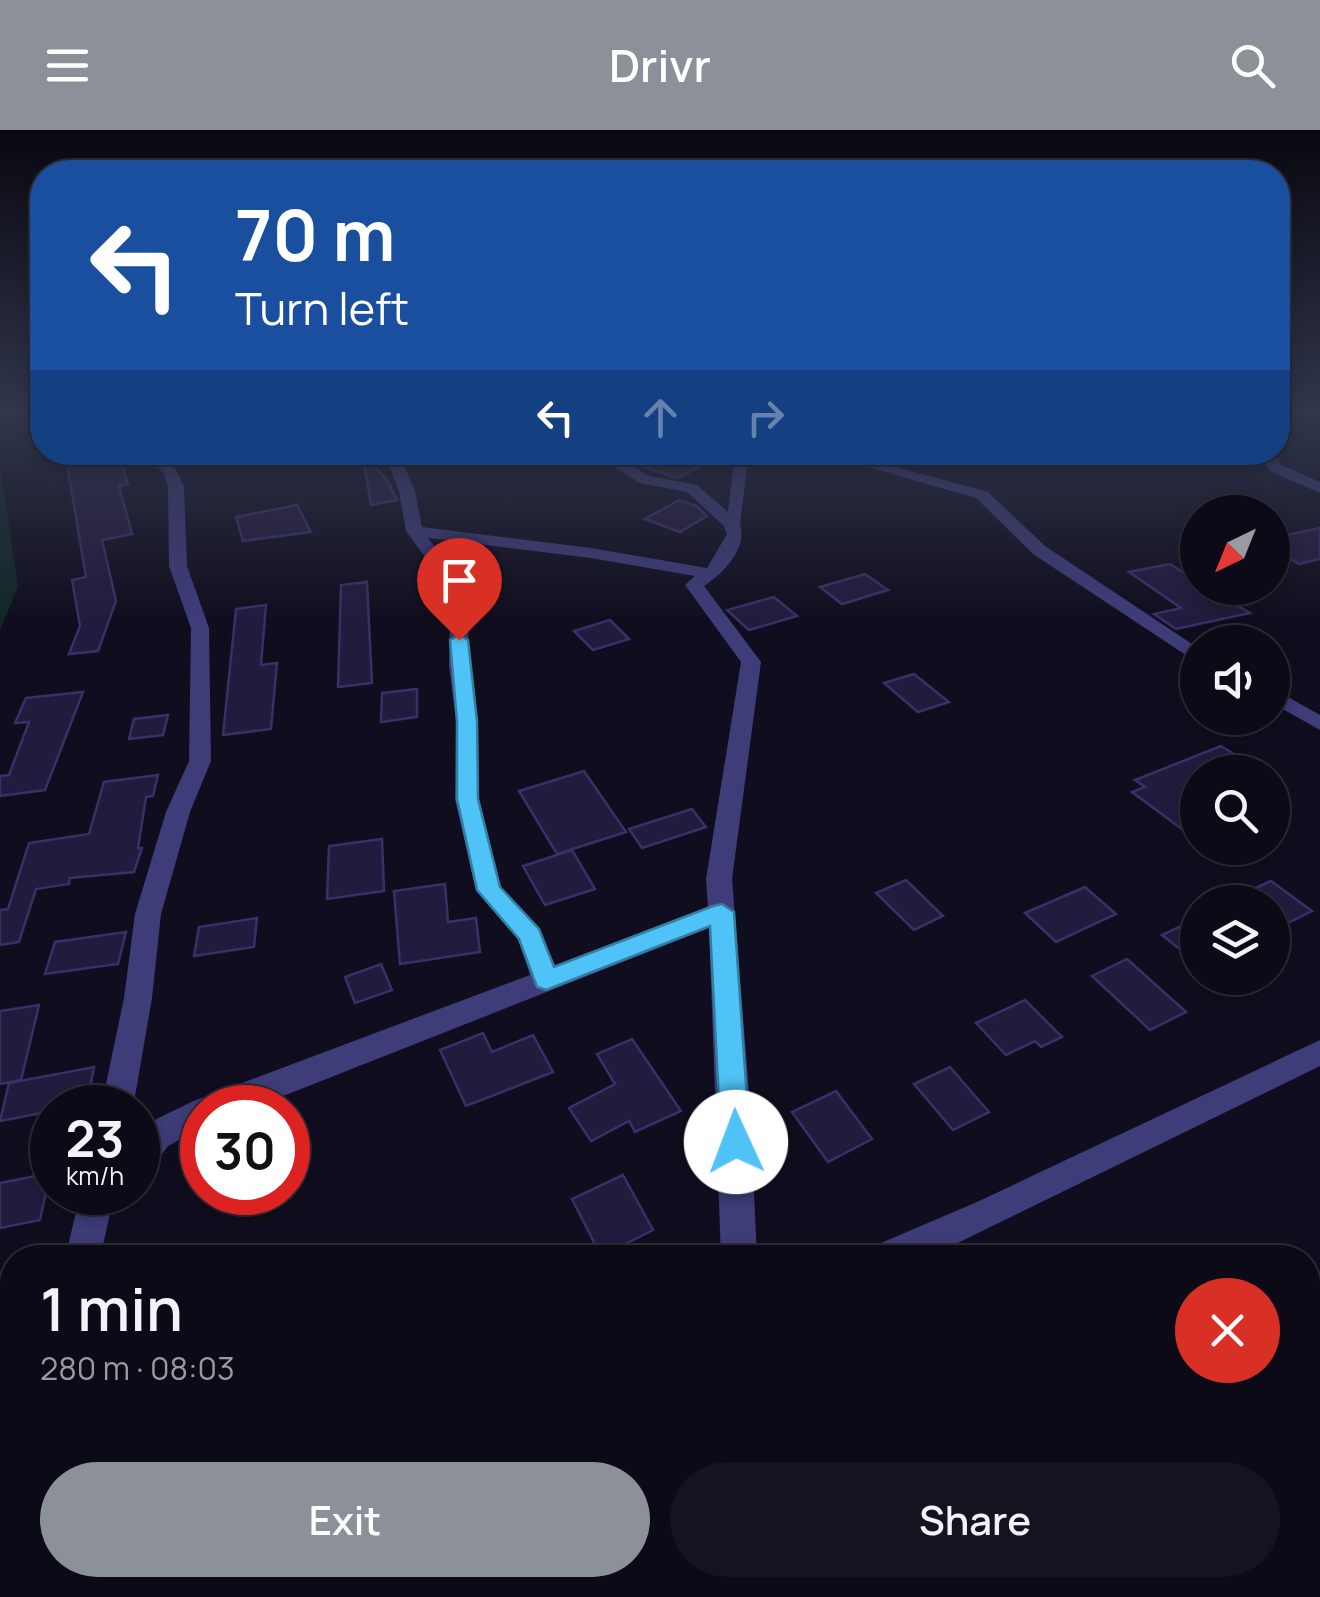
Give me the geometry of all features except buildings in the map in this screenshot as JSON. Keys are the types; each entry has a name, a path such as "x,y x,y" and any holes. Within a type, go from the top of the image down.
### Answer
{"street":[{"path":"121,1085 138,998 148,914 178,812 200,761 200,628 178,566 175,483"},
{"path":"404,483 414,531 445,572 459,616 459,665 467,721 467,799 489,890 530,935 546,980"},
{"path":"665,483 692,488 732,524"},
{"path":"739,483 740,504 727,553 711,574 694,585 751,662 720,879 739,1245"},
{"path":"942,483 982,494 1038,550 1180,645"},
{"path":"414,531 591,552 711,574"},
{"path":"1290,705 1320,724"},
{"path":"275,1085 722,912"},
{"path":"916,1245 989,1214 1320,1052"},
{"path":"86,1245 96,1215"}],"green space":[{"path":"0,483 3,483 18,587 0,630"}],"route":[{"path":"459,640 467,721 467,799 489,890 530,935 546,980 722,912 736,1142"}]}
